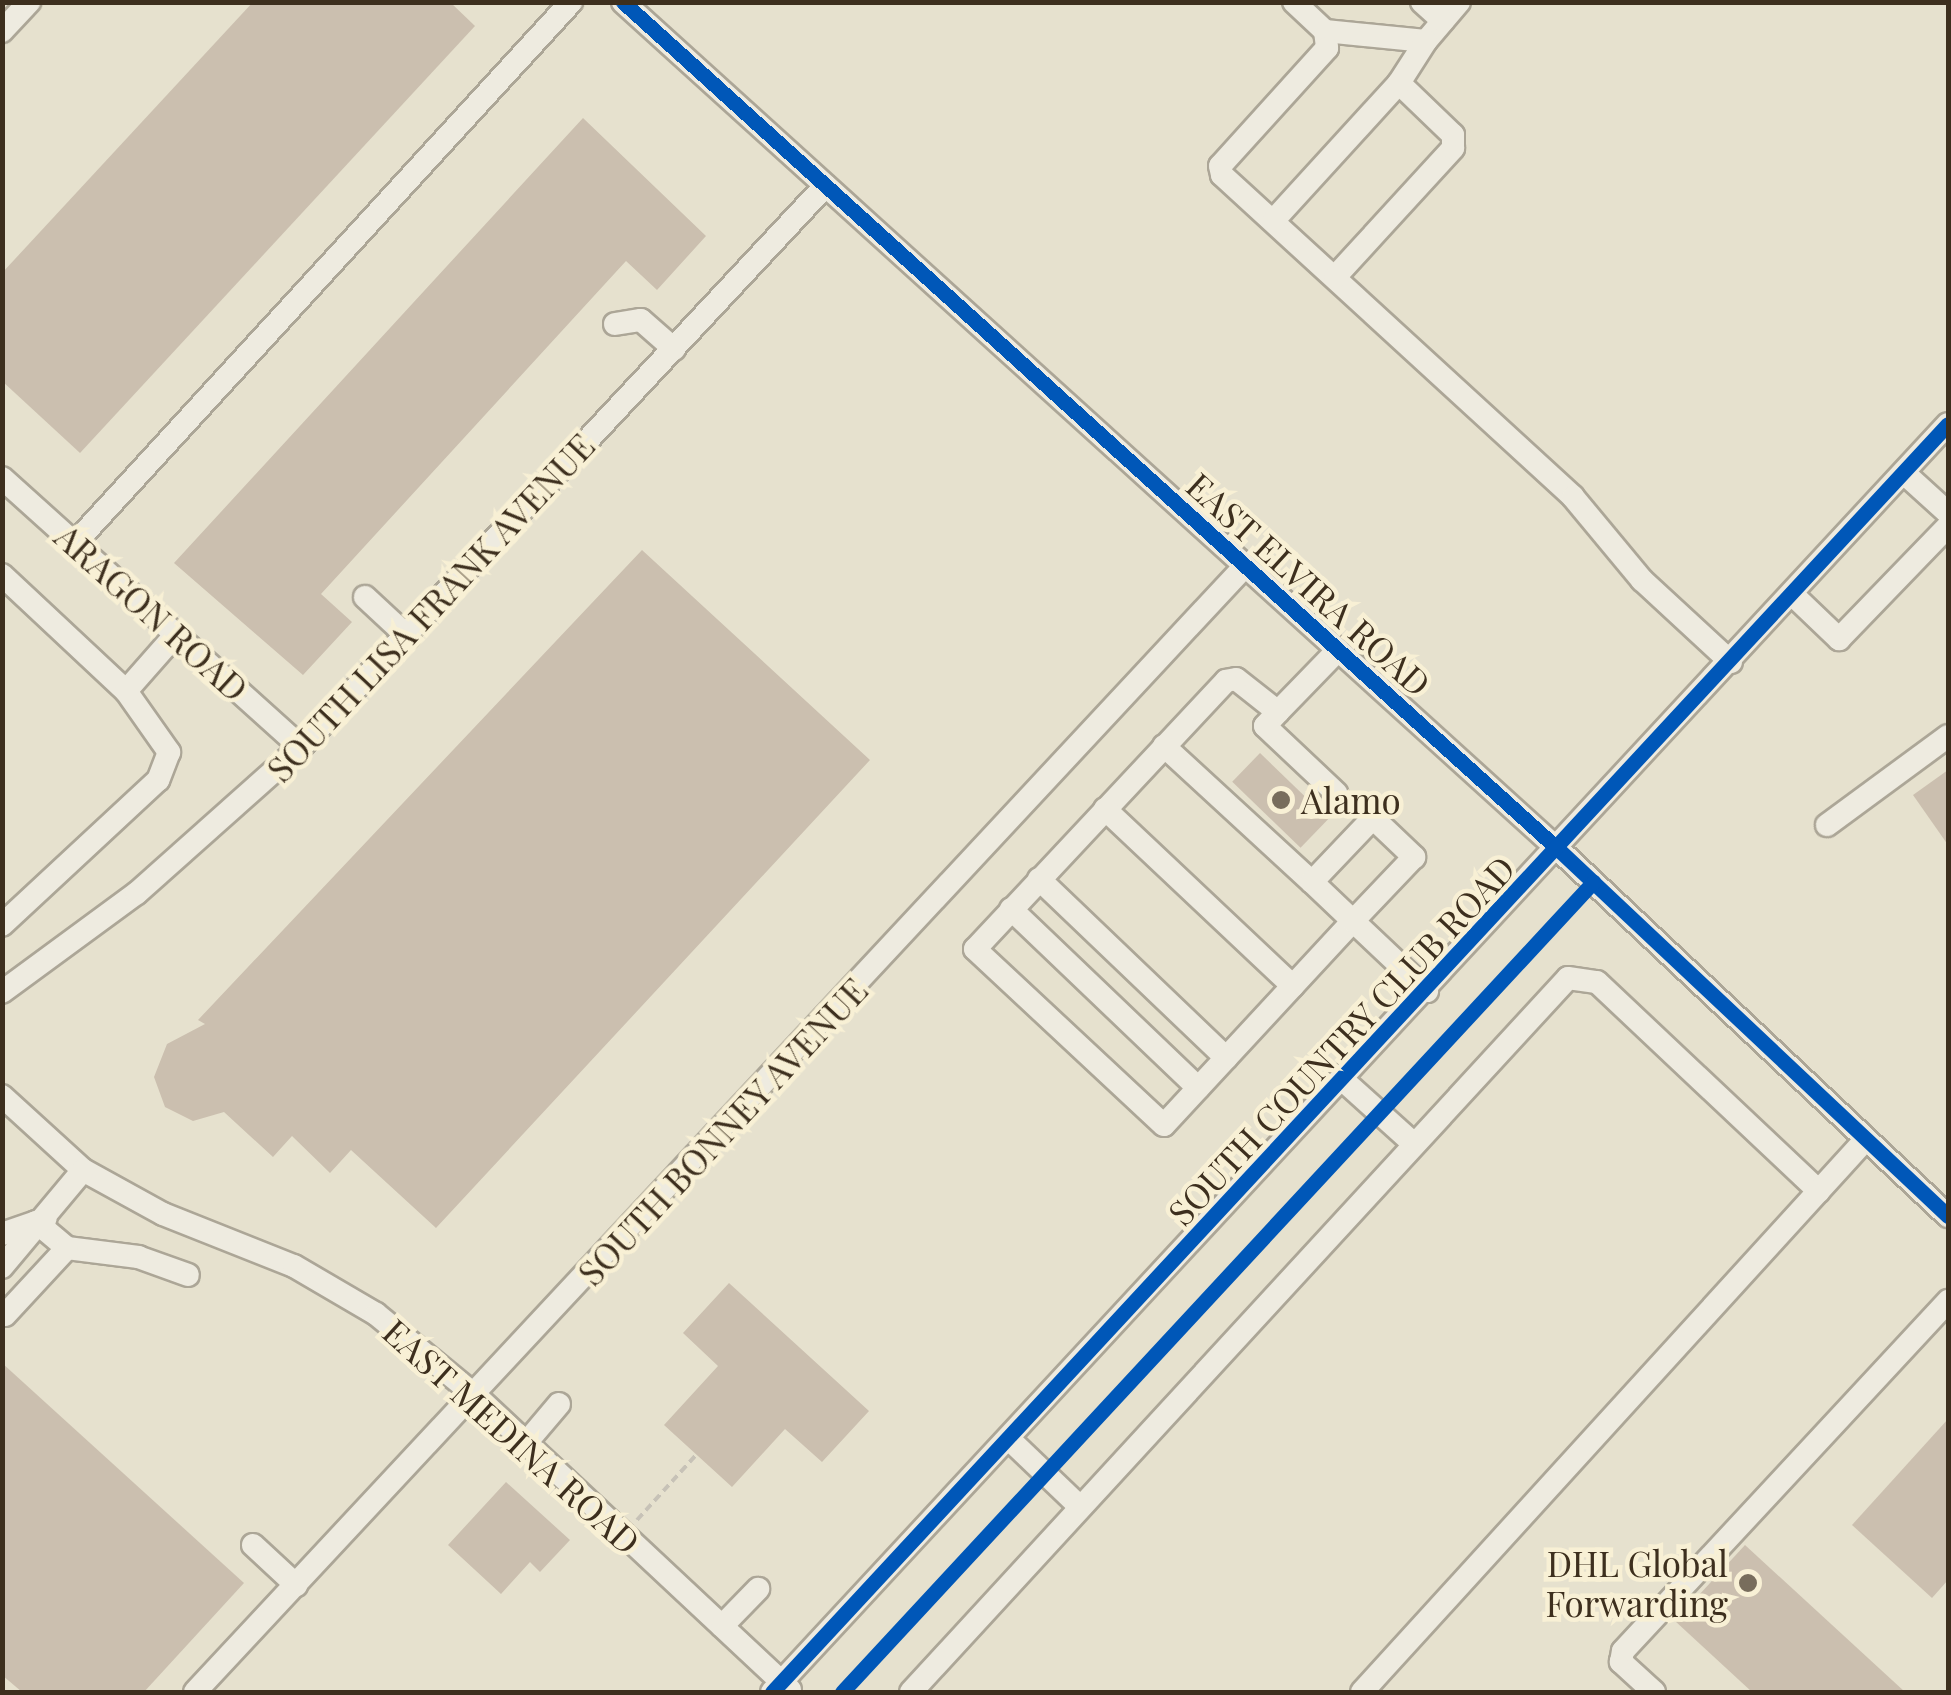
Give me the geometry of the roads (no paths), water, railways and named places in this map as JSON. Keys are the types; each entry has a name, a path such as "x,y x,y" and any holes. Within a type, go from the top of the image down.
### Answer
{"street":[{"path":"2,32 29,2"},
{"path":"75,543 570,2"},
{"name":"EAST ELVIRA ROAD","path":"624,2 1559,850 1948,1216"},
{"path":"1294,2 1324,31 1426,41"},
{"path":"1422,2 1443,21"},
{"path":"1273,221 1399,84 1426,41 1459,2"},
{"path":"1324,31 1326,48 1220,166 1273,221 1572,497 1642,580 1731,662"},
{"path":"1335,277 1454,148 1454,135 1399,84"},
{"name":"SOUTH LISA FRANK AVENUE","path":"2,992 136,893 301,747 408,637 825,186"},
{"path":"615,324 641,320 674,348"},
{"name":"SOUTH COUNTRY CLUB ROAD","path":"782,1689 1948,424"},
{"path":"1904,472 1948,513"},
{"name":"ARAGON ROAD","path":"2,478 301,747"},
{"path":"1793,595 1839,639 1948,526"},
{"name":"SOUTH BONNEY AVENUE","path":"194,1692 476,1396 1245,566"},
{"path":"2,575 126,691 169,752 158,780 2,925"},
{"path":"365,597 408,637"},
{"path":"126,691 176,634"},
{"path":"1336,793 1264,726 1338,650"},
{"path":"1278,712 1236,679 1226,681 975,949 1164,1125 1414,857 1373,818 1312,882"},
{"path":"1827,825 1948,736"},
{"path":"1164,746 1427,992"},
{"path":"1105,809 1293,986"},
{"path":"1040,879 1226,1058"},
{"path":"1011,909 1198,1088"},
{"path":"911,1692 1568,978 1597,982 1819,1191"},
{"path":"1344,1080 1414,1144"},
{"name":"EAST MEDINA ROAD","path":"2,1096 83,1170 163,1214 294,1266 376,1314 476,1396 722,1626 782,1689"},
{"path":"1362,1692 1866,1139"},
{"path":"2,1267 83,1170"},
{"path":"2,1234 41,1222"},
{"path":"41,1222 67,1248 138,1256 188,1276"},
{"path":"5,1315 67,1248"},
{"path":"1654,1692 1621,1662 1623,1651 1948,1301"},
{"path":"526,1443 558,1404"},
{"path":"1009,1439 1080,1506"},
{"path":"253,1546 296,1585"},
{"path":"722,1626 758,1588"}],"place":[{"name":"Alamo","path":"1281,800"},
{"name":"DHL Global Forwarding","path":"1748,1583"}]}
